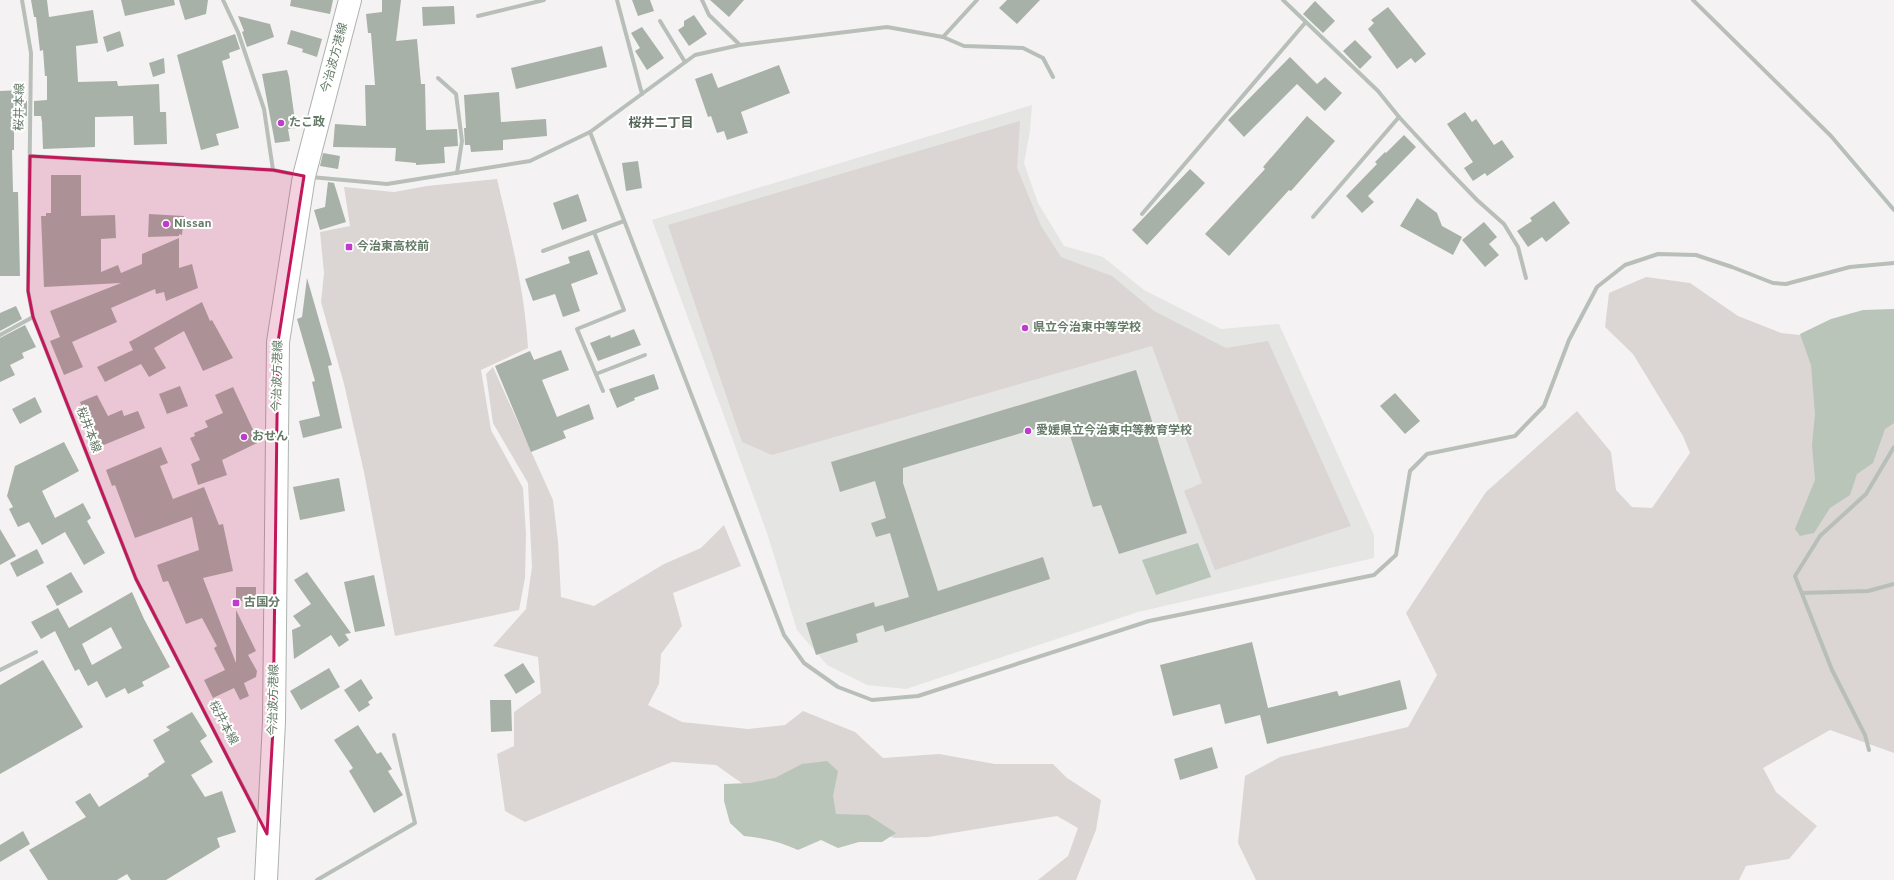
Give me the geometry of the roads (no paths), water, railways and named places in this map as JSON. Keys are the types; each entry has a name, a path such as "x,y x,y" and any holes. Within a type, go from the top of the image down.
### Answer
{"main road":[{"name":"今治波方港線","path":"268,879 267,834 274,722 278,342 304,176 350,0"}],"street":[{"name":"桜井本線","path":"22,0 31,53 28,291 33,317 136,579 267,834"},
{"path":"223,0 238,32 264,109 273,170"},
{"path":"478,16 544,0"},
{"path":"617,0 642,94"},
{"path":"702,0 709,15 740,45"},
{"path":"943,37 977,0"},
{"path":"1283,0 1305,23 1378,92 1399,117 1477,200 1504,224 1518,247 1526,278"},
{"path":"1693,0 1831,136 1894,210"},
{"path":"660,21 685,62"},
{"path":"1142,214 1305,23"},
{"path":"30,156 273,170 304,176 387,184 530,161 590,132 695,55 740,45 887,27 943,37 964,46 1023,48 1043,58 1053,77"},
{"path":"438,78 456,94 462,141 457,173"},
{"path":"1313,217 1399,117"},
{"path":"590,132 784,635 804,663 838,687 872,700 918,696 1149,621 1374,575 1396,555 1410,471 1427,454 1515,436 1544,406 1569,340 1597,288 1625,265 1658,254 1696,255 1773,283 1786,284 1850,267 1894,263"},
{"path":"543,251 624,221"},
{"path":"594,232 624,310 577,329 603,391"},
{"path":"0,335 33,317"},
{"path":"596,374 645,355"},
{"path":"1869,750 1865,735 1832,670 1795,576 1820,536 1866,494 1894,447"},
{"path":"1802,593 1832,594 1868,591 1894,584"},
{"path":"0,670 36,652"},
{"path":"317,880 415,823 394,735"}],"place":[{"name":"たこ政","path":"281,123"},
{"name":"Nissan","path":"166,224"},
{"name":"今治東高校前","path":"349,247"},
{"name":"県立今治東中等学校","path":"1025,328"},
{"name":"愛媛県立今治東中等教育学校","path":"1028,431"},
{"name":"おせん","path":"244,437"},
{"name":"古国分","path":"236,603"}],"district":[{"name":"桜井二丁目","path":"661,124"}]}
